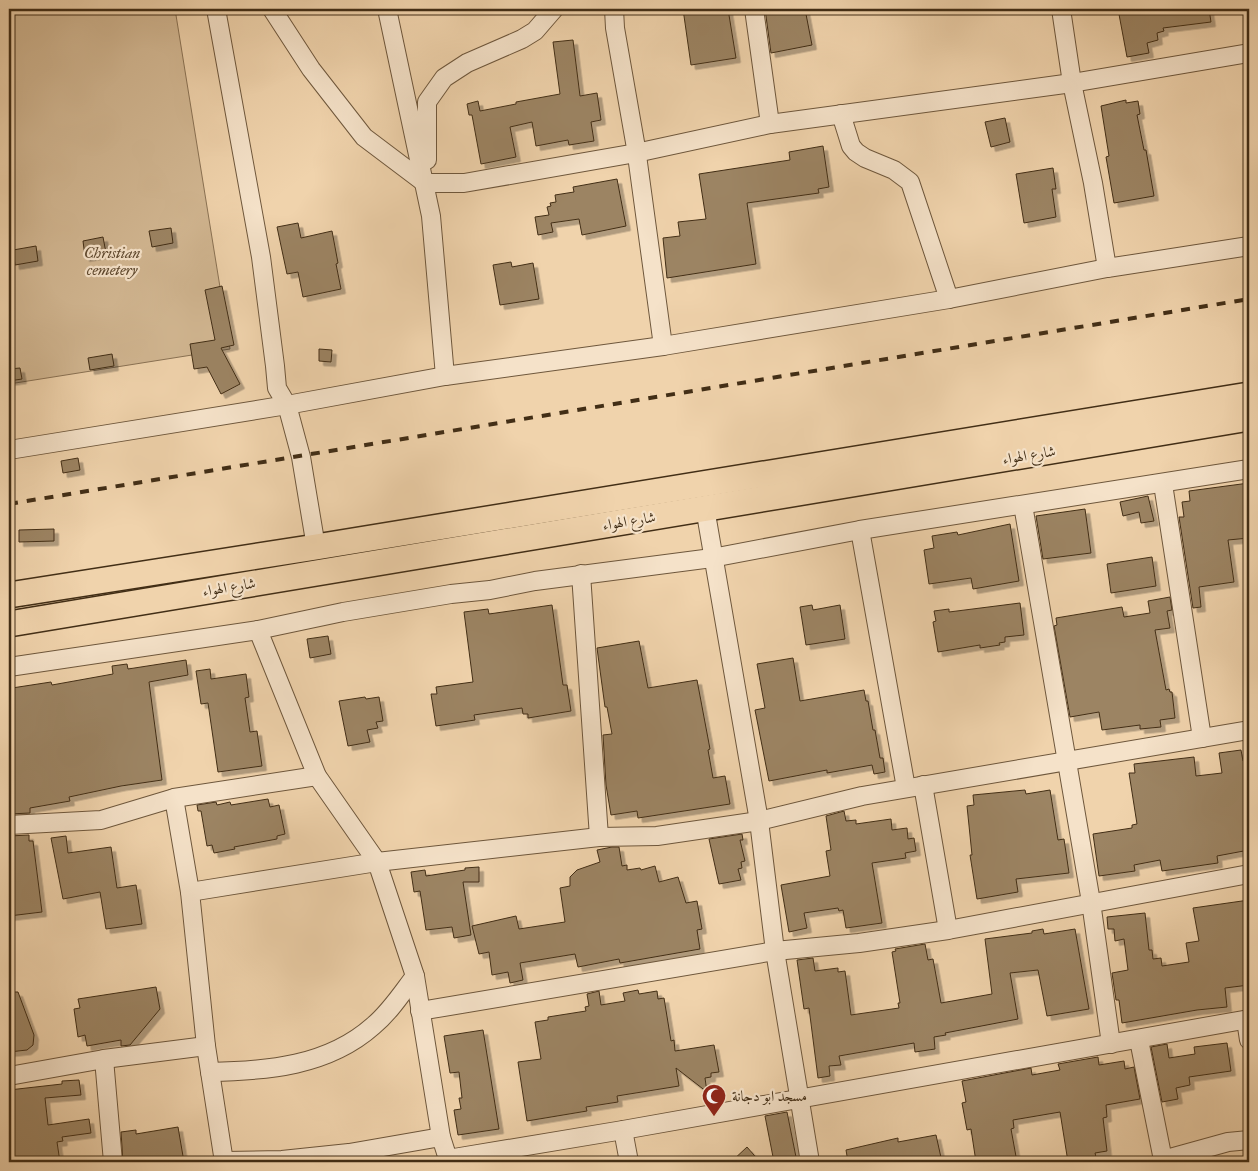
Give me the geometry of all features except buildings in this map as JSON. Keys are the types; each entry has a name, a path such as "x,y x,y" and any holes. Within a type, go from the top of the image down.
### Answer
{"highway":[{"name":"شارع الهواء","path":"9,595 316,548 1249,395"},
{"name":"شارع الهواء","path":"9,624 1249,418"}],"street":[{"path":"216,9 261,257 276,366 277,388 287,405 302,463 316,548"},
{"path":"272,9 312,69 364,137 425,183 464,183 636,153 770,124 1072,84 1249,53"},
{"path":"386,9 431,216 445,376"},
{"path":"425,183 427,102 444,78 467,63 535,32 554,9"},
{"path":"614,9 615,28 636,153 663,346"},
{"path":"754,9 770,124"},
{"path":"1061,9 1072,84 1107,268"},
{"path":"841,114 851,146 856,152 864,158 894,170 910,182 949,298"},
{"path":"9,450 287,405 445,376 663,346 949,298 1107,268 1249,246"},
{"path":"9,667 258,630 343,612 581,574 712,558 860,530 1249,469"},
{"path":"1163,484 1202,738"},
{"path":"1023,505 1091,902 1111,1044"},
{"path":"705,508 712,558 759,822 775,951 810,1162"},
{"path":"860,530 914,787 948,930"},
{"path":"581,574 599,837"},
{"path":"258,630 317,776 377,862 415,976 441,1138 448,1160 1248,1020 1249,1040"},
{"path":"190,892 377,862 599,837 657,836 759,822 862,796 1249,730"},
{"path":"9,825 101,820 174,798 317,776"},
{"path":"174,798 190,892 206,1046 224,1161 350,1158 441,1138"},
{"path":"420,1011 775,951 859,943 948,930 1249,874"},
{"path":"210,1072 278,1068 297,1064 334,1051 363,1035 374,1025 415,976"},
{"path":"1139,1040 1163,1161 1228,1142 1249,1140"},
{"path":"9,1076 104,1059 206,1046"},
{"path":"104,1059 113,1162"},
{"path":"623,1130 629,1162"}],"green space":[{"name":"Christian cemetery","path":"9,9 175,9 230,349 9,384"}],"railway":[{"path":"9,504 1249,299"}],"place":[{"name":"مسجد ابو دجانة","path":"714,1117"}]}
